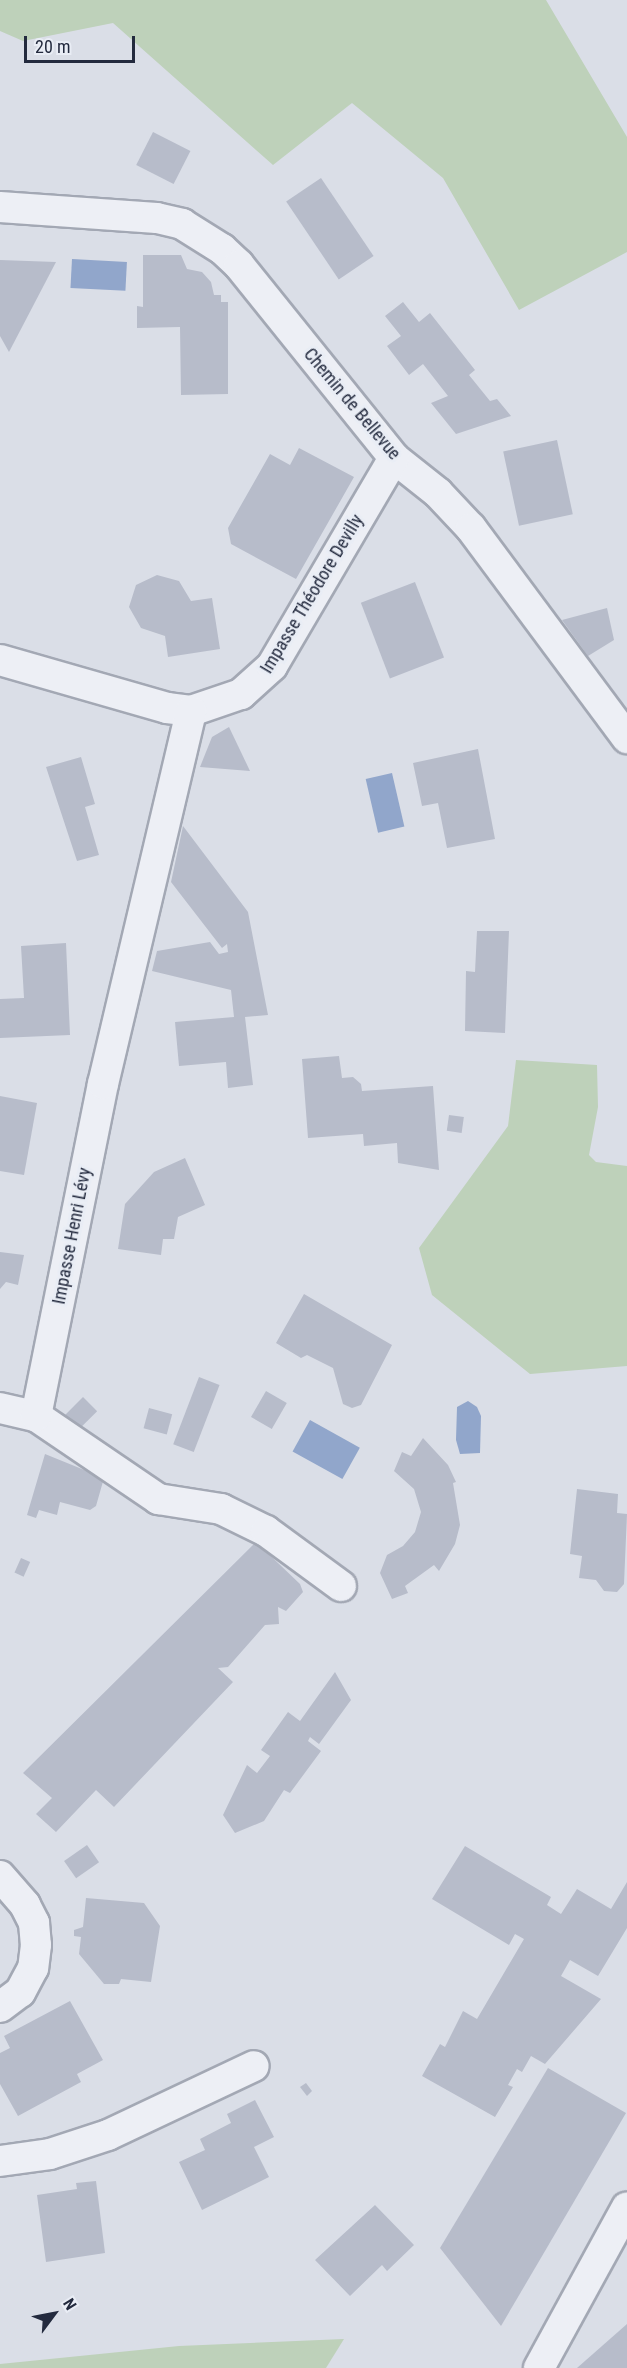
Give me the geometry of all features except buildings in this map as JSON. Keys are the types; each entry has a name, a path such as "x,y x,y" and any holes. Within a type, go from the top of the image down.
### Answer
{"street":[{"name":"Chemin de Bellevue","path":"0,207 157,218 182,224 201,235 239,265 394,458 438,493 471,528 627,738"},
{"name":"Impasse Théodore Devilly","path":"0,660 167,708 191,711 242,694 272,666 394,458"},
{"name":"Impasse Henri Lévy","path":"36,1416 103,1084 191,711"},
{"path":"0,1408 36,1416 158,1499 221,1509 266,1532 341,1586"},
{"path":"0,1876 25,1905 33,1923 36,1945 33,1968 20,1992 0,2007"},
{"path":"0,2162 50,2154 108,2135 254,2066"},
{"path":"539,2368 627,2207"}],"green space":[{"path":"0,0 546,0 627,137 627,252 519,310 443,178 352,103 273,165 113,23 23,41 0,31"},
{"path":"516,1060 597,1065 598,1107 589,1155 596,1162 627,1166 627,1366 530,1374 432,1295 419,1248 508,1126"},
{"path":"344,2339 326,2368 0,2368 0,2364 179,2346"}],"water":[{"path":"72,259 127,262 125,291 70,288"},
{"path":"392,773 404,827 378,833 366,779"},
{"path":"468,1401 477,1407 481,1416 480,1453 460,1454 456,1440 457,1407"},
{"path":"310,1420 360,1448 342,1479 293,1451"}]}
